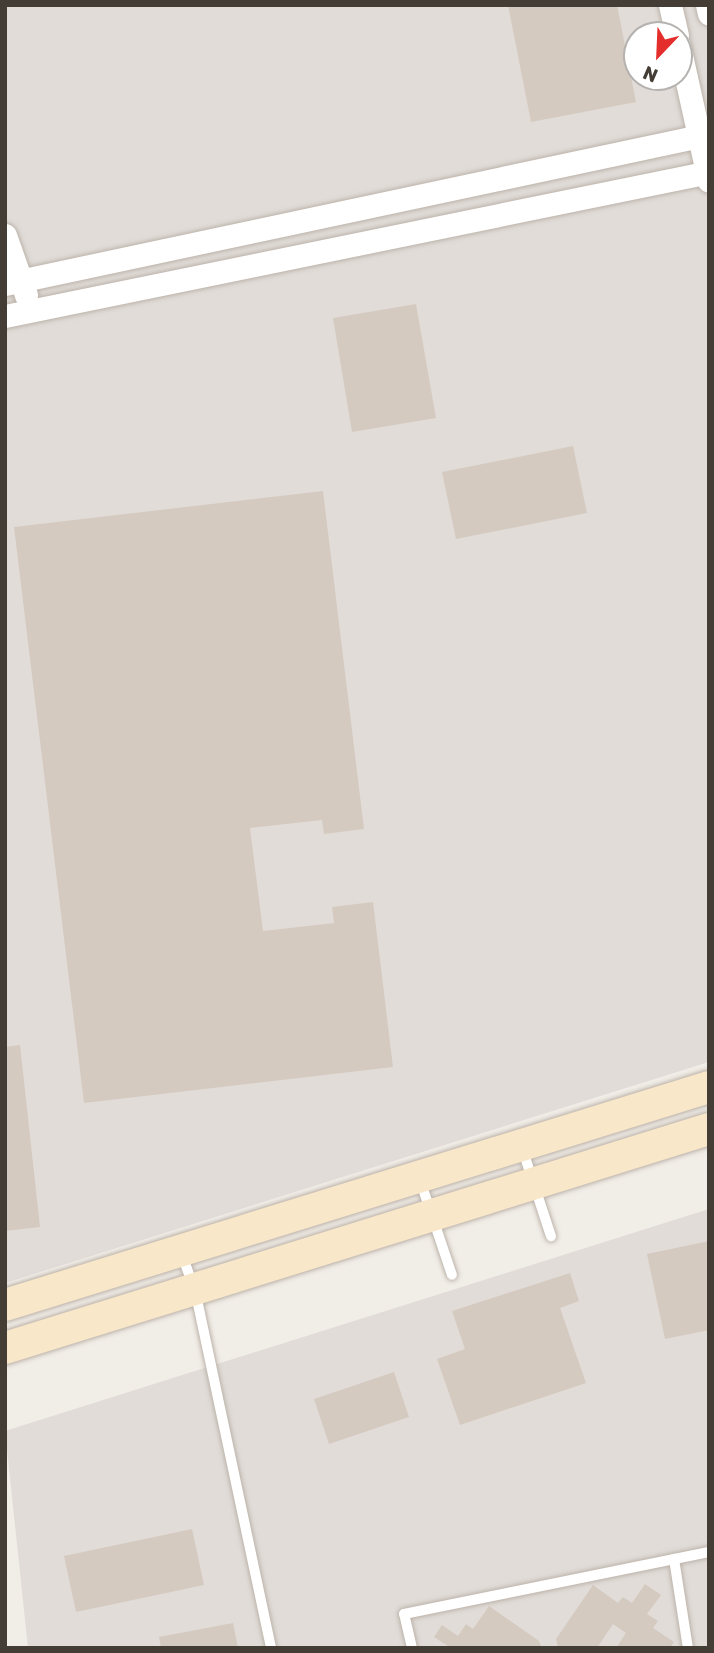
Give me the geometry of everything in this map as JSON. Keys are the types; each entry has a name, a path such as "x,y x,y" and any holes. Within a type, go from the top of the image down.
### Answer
{"street":[{"path":"707,5 709,14"},
{"path":"5,316 708,175 704,135 692,91"},
{"path":"13,283 704,135"},
{"path":"5,235 13,283 32,311"},
{"path":"5,1305 709,1087"},
{"path":"5,1348 709,1129"}],"lane":[{"path":"521,1146 551,1236"},
{"path":"419,1177 452,1275"},
{"path":"180,1251 195,1290 271,1648"},
{"path":"412,1648 404,1614 709,1552"},
{"path":"674,1559 688,1648"}],"shaded area":[{"path":"5,5 709,5 709,1062 5,1283"},
{"path":"709,1209 709,1648 28,1648 5,1431"}],"building":[{"path":"508,5 617,5 623,36 623,91 634,91 636,102 531,122"},
{"path":"416,304 436,418 352,432 333,318"},
{"path":"573,446 587,513 456,539 442,472"},
{"path":"323,491 364,829 324,834 322,820 250,828 263,931 334,923 332,907 373,902 393,1067 84,1103 14,527"},
{"path":"20,1045 40,1227 5,1231 5,1047"},
{"path":"709,1241 709,1330 665,1339 647,1254"},
{"path":"570,1273 579,1301 560,1308 586,1383 460,1425 437,1359 465,1349 452,1311"},
{"path":"394,1372 409,1417 329,1444 314,1399"},
{"path":"192,1529 204,1585 76,1612 64,1556"},
{"path":"645,1584 661,1595 647,1614 658,1621 653,1628 674,1642 670,1648 616,1648 626,1633 613,1624 597,1648 558,1648 556,1639 593,1585 618,1603 623,1597 632,1603"},
{"path":"489,1606 539,1641 542,1648 451,1648 434,1637 442,1625 458,1636 466,1624 473,1629"},
{"path":"233,1623 238,1648 161,1648 159,1637"}]}
